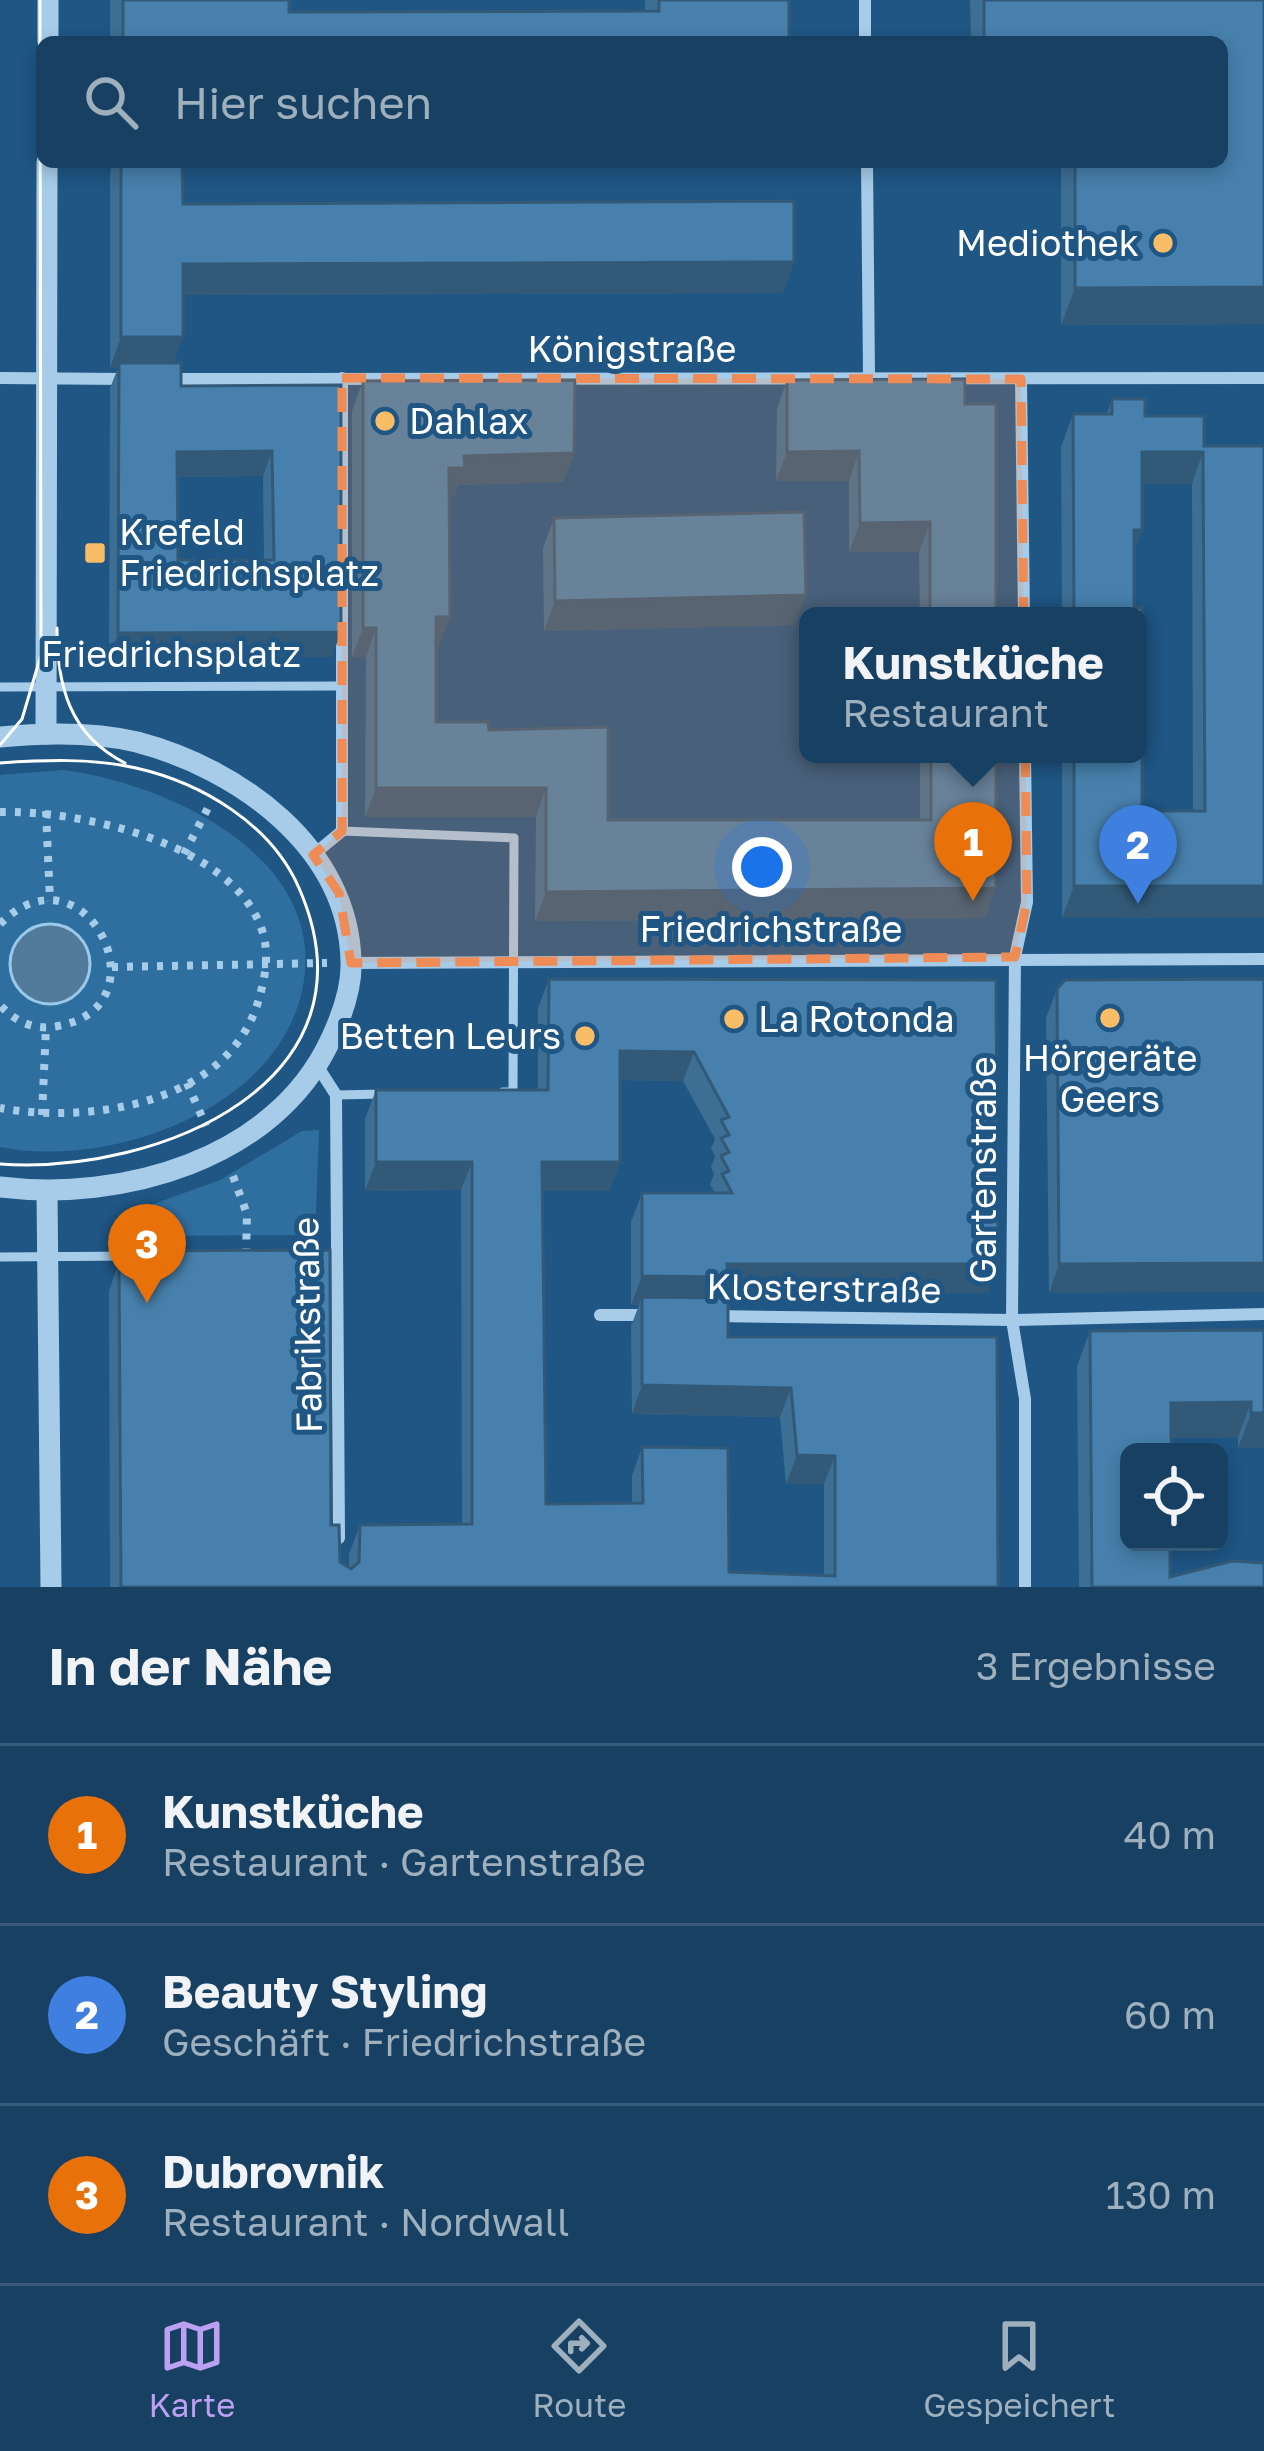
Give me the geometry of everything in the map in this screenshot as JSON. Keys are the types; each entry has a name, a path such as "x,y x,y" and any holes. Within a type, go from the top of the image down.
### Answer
{"street":[{"path":"47,0 47,36"},
{"path":"865,0 865,36"},
{"path":"46,734 47,168"},
{"path":"867,168 869,376"},
{"path":"0,378 132,379"},
{"path":"313,855 342,831 342,378"},
{"name":"Königstraße","path":"156,379 1264,378"},
{"path":"1021,379 1024,607"},
{"path":"0,737 46,734 135,742 224,777 277,812 313,855 338,893 351,963 342,1016 317,1067 278,1109 220,1151 116,1186 46,1193 0,1187"},
{"name":"Gartenstraße","path":"1025,763 1027,902 1015,957 1012,1320 1025,1399 1025,1587"},
{"name":"Friedrichstraße","path":"351,963 1264,959"},
{"path":"317,1067 336,1095"},
{"name":"Fabrikstraße","path":"336,1095 339,1563"},
{"path":"46,1193 50,1587"},
{"name":"Klosterstraße","path":"692,1316 1012,1320 1264,1314"},
{"name":"Klosterstraße","path":"600,1315 669,1316"}],"lane":[{"name":"Friedrichsplatz","path":"0,687 342,686"},
{"path":"342,831 514,838 513,1092 491,1092"},
{"path":"336,1095 402,1094"},
{"path":"313,1254 335,1254"},
{"path":"0,1257 154,1256"}],"path":[{"path":"184,854 224,777"},
{"path":"46,811 50,901"},
{"path":"0,812 46,811 109,825 184,854 244,900 264,936 266,962 255,1011 239,1037 187,1083 118,1107 42,1115 0,1108"},
{"path":"0,924 29,903 50,901 87,914 109,946 112,967 108,986 83,1017 46,1028 26,1024 0,1005"},
{"path":"112,967 351,963"},
{"path":"42,1115 46,1028"}],"highlighted area":[{"path":"342,378 1021,379 1027,902 1015,957 351,963 339,893 313,855 342,831"}],"shaded area":[{"path":"64,770 149,791 232,834 265,864 290,899 304,940 303,986 288,1029 261,1067 226,1097 184,1121 91,1149 0,1147 0,775"},
{"path":"50,924 78,936 90,964 78,992 50,1004 22,992 10,964 22,936"},
{"path":"319,1130 315,1235 148,1236 148,1206 220,1180 302,1131"}],"building":[{"path":"123,0 289,0 289,12 659,11 659,0 789,0 789,36 123,36"},
{"name":"Mediothek","path":"984,0 1264,0 1264,287 1075,288 1075,168 1228,168 1228,36 984,36"},
{"path":"121,168 182,168 183,204 794,201 794,262 183,264 183,337 121,337"},
{"path":"119,363 181,363 181,386 341,385 341,632 118,633","holes":["272,451 274,560 178,560 177,452"]},
{"path":"965,379 965,404 996,404 996,607 930,607 930,522 860,523 859,451 787,452 787,380"},
{"path":"575,380 574,453 464,456 465,468 449,468 450,617 436,617 436,722 488,722 489,730 608,727 608,820 931,820 931,763 996,763 996,888 546,892 546,788 376,788 376,628 363,628 363,381"},
{"path":"1112,399 1145,399 1145,416 1204,416 1204,446 1264,446 1264,886 1074,886 1074,763 1142,763 1142,811 1205,811 1203,452 1142,452 1142,530 1134,530 1134,607 1074,607 1073,414 1112,414"},
{"path":"804,512 806,595 555,601 554,518"},
{"path":"549,979 996,980 998,1264 727,1264 728,1277 642,1276 642,1193 732,1193 722,1174 729,1171 721,1156 729,1152 721,1138 729,1135 721,1120 729,1117 694,1052 620,1051 620,1162 542,1162 546,1504 643,1503 642,1447 728,1448 729,1572 835,1576 835,1456 797,1455 791,1388 642,1385 642,1297 728,1298 728,1337 997,1337 998,1587 121,1587 119,1262 132,1261 132,1251 330,1250 331,1525 339,1525 340,1562 351,1569 359,1562 360,1525 472,1524 472,1162 376,1162 376,1090 548,1090"},
{"path":"1264,979 1264,1263 1059,1264 1057,989 1065,980"},
{"path":"1264,1330 1264,1413 1251,1413 1251,1402 1171,1403 1171,1443 1120,1443 1120,1551 1170,1551 1170,1577 1232,1561 1264,1563 1264,1587 1092,1587 1090,1331"}],"tram line":[{"path":"40,0 40,36"},
{"path":"0,745 22,719 41,655 40,168"},
{"path":"57,628 60,670 70,707 91,738 125,763"},
{"path":"0,763 120,765 185,784 232,810 287,865 299,888 317,956 310,1015 283,1063 241,1103 186,1133 125,1153 62,1163 0,1164"}],"place":[{"name":"Mediothek","path":"1163,243"},
{"name":"Dahlax","path":"385,421"},
{"name":"Krefeld Friedrichsplatz","path":"95,553"},
{"name":"Kunstküche","path":"973,901"},
{"name":"Beauty Styling","path":"1138,904"},
{"name":"Hörgeräte Geers","path":"1110,1018"},
{"name":"La Rotonda","path":"734,1019"},
{"name":"Betten Leurs","path":"585,1036"},
{"name":"Dubrovnik","path":"147,1303"}]}
